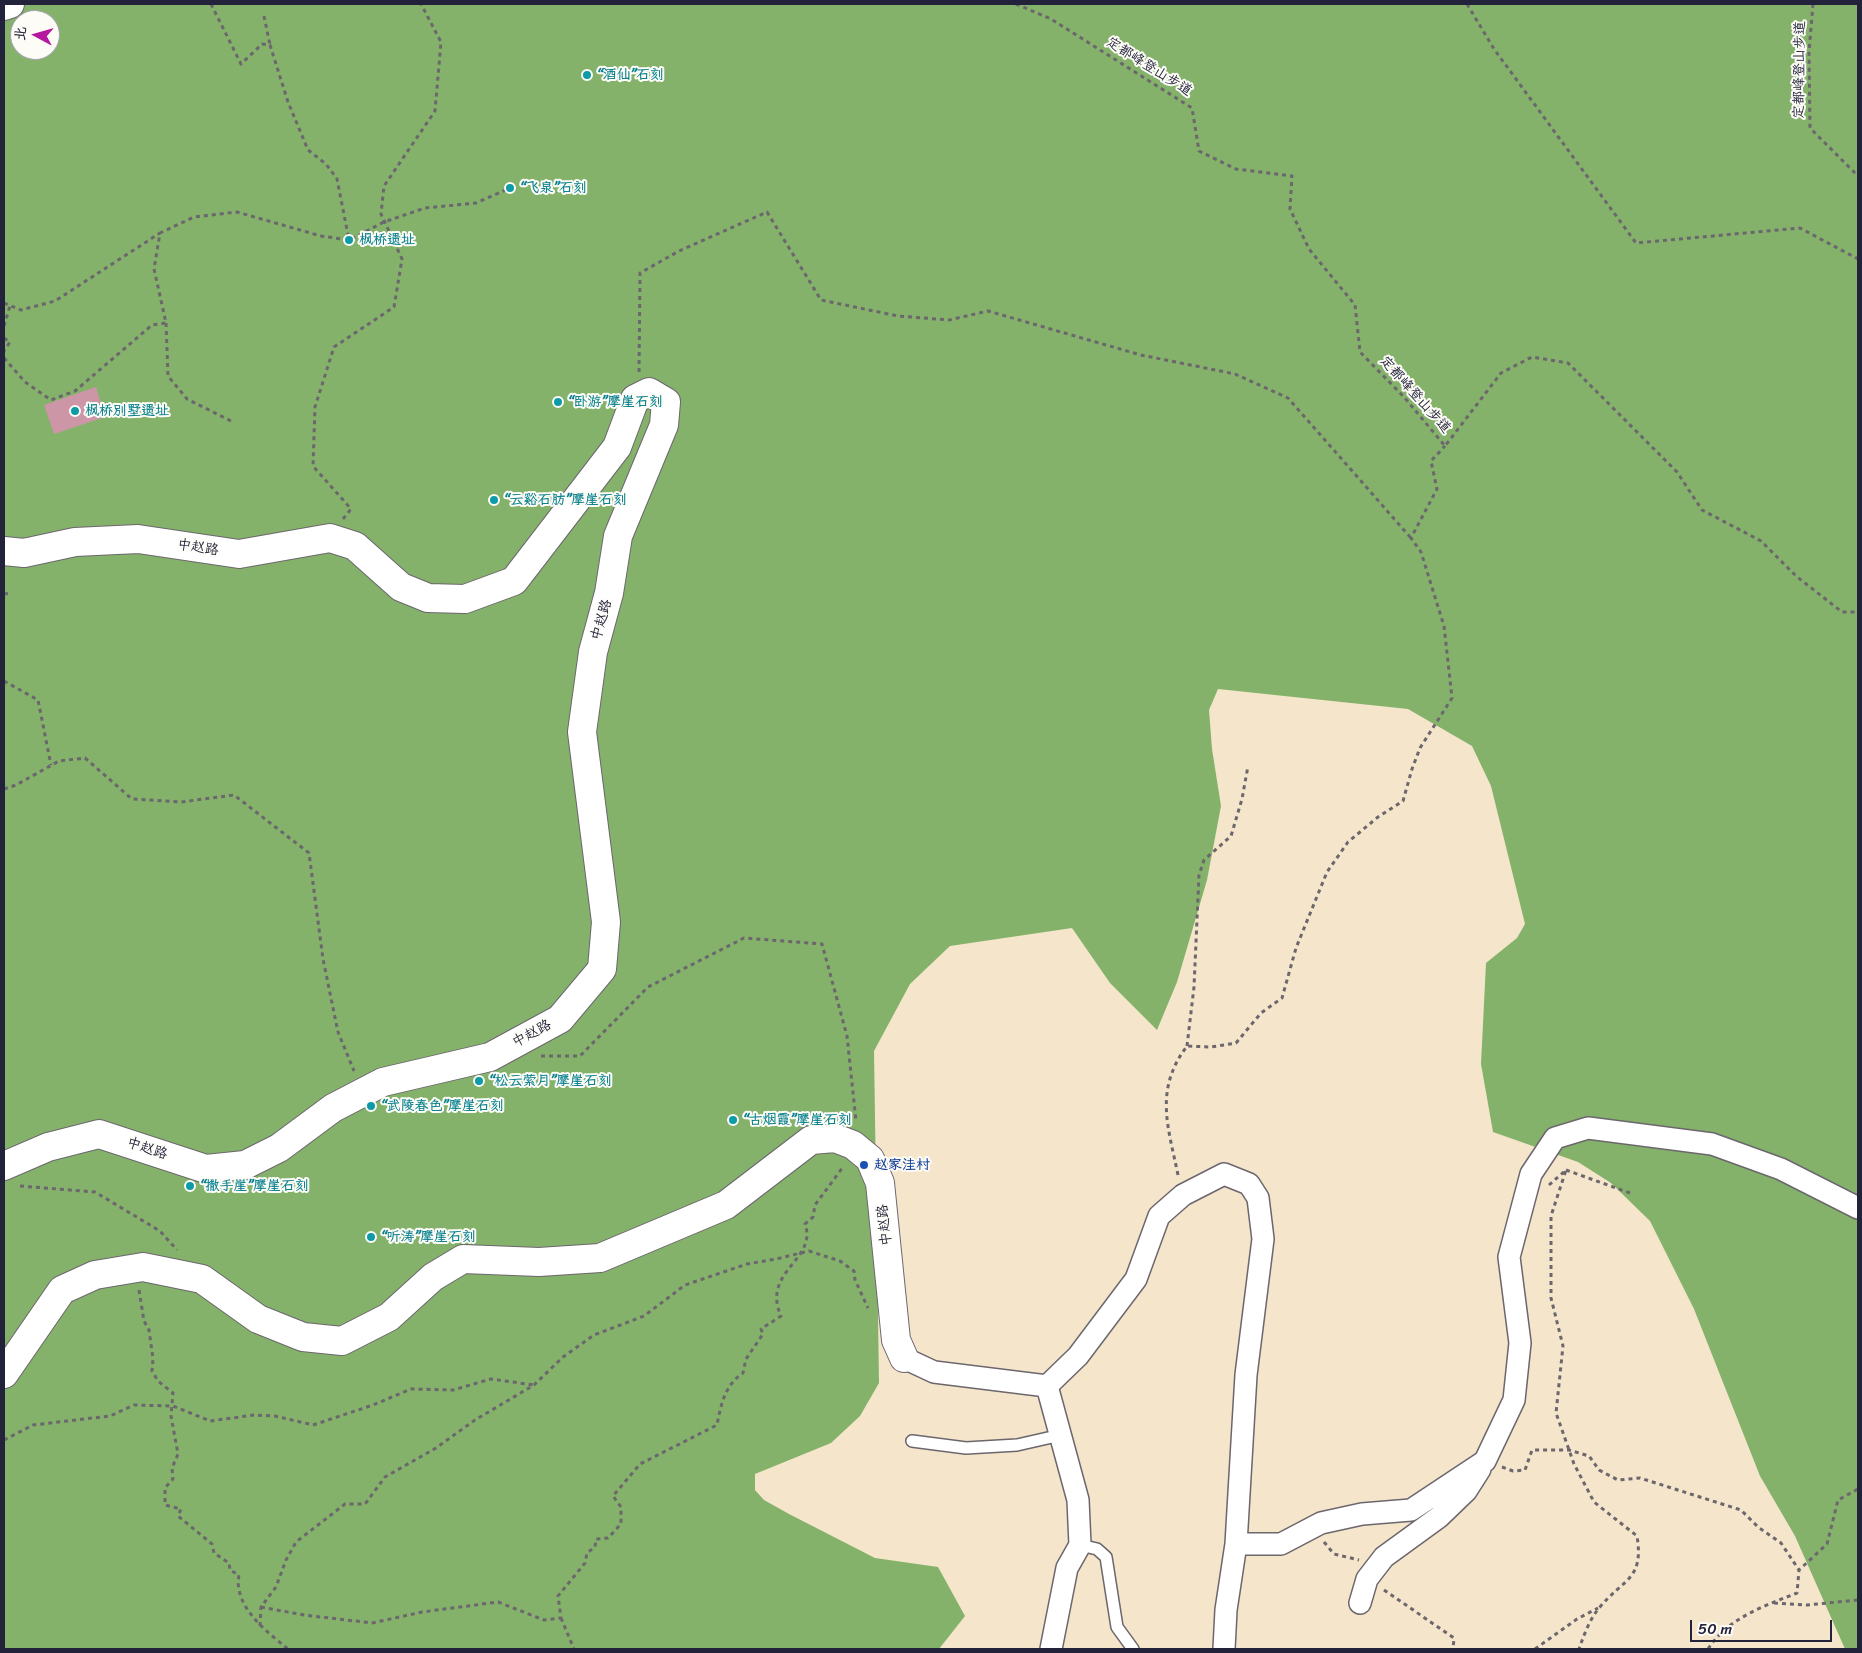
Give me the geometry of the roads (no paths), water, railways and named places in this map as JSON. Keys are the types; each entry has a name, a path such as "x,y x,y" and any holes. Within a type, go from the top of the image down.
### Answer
{"street":[{"path":"4,6 10,4"},
{"name":"中赵路","path":"4,551 24,553 75,542 138,539 239,554 330,538 355,546 401,587 428,598 465,599 514,581 617,447 635,399 649,392 666,402 664,425 618,536 610,593 593,652 582,732 606,922 602,969 560,1019 490,1057 383,1082 332,1108 279,1148 245,1165 206,1169 99,1134 48,1147 10,1176"},
{"path":"1360,1603 1373,1572 1384,1557 1440,1517 1466,1490 1485,1461 1514,1400 1520,1343 1508,1256 1531,1174 1555,1138 1588,1128 1712,1144 1781,1170 1858,1208"},
{"name":"中赵路","path":"4,1374 62,1290 95,1275 143,1267 202,1279 258,1319 304,1337 342,1341 389,1317 433,1277 463,1259 539,1262 600,1258 726,1205 811,1140 835,1138 858,1149 870,1159 880,1183 896,1340 904,1358"},
{"path":"1048,1386 1078,1356 1136,1279 1159,1216 1183,1195 1224,1174 1250,1184 1258,1198 1263,1238 1246,1374 1236,1544 1226,1610 1224,1649"},
{"path":"904,1358 934,1372 1048,1386"},
{"path":"1048,1386 1078,1500 1080,1544 1067,1568 1051,1649"},
{"path":"1236,1544 1281,1544 1313,1527 1362,1514 1411,1510 1485,1461"}],"lane":[{"path":"912,1441 966,1448 1017,1445 1061,1435"},
{"path":"1080,1544 1096,1549 1106,1557 1117,1627 1133,1649"}],"place":[{"name":"“酒仙”石刻","path":"587,75"},
{"name":"“飞泉”石刻","path":"510,188"},
{"name":"枫桥遗址","path":"349,240"},
{"name":"“卧游”摩崖石刻","path":"558,402"},
{"name":"枫桥别墅遗址","path":"75,411"},
{"name":"“云谿石肪”摩崖石刻","path":"494,500"},
{"name":"“松云萦月”摩崖石刻","path":"479,1081"},
{"name":"“武陵春色”摩崖石刻","path":"371,1106"},
{"name":"“古烟霞”摩崖石刻","path":"733,1120"},
{"name":"赵家洼村","path":"864,1165"},
{"name":"“撒手崖”摩崖石刻","path":"190,1186"},
{"name":"“听涛”摩崖石刻","path":"371,1237"}]}
